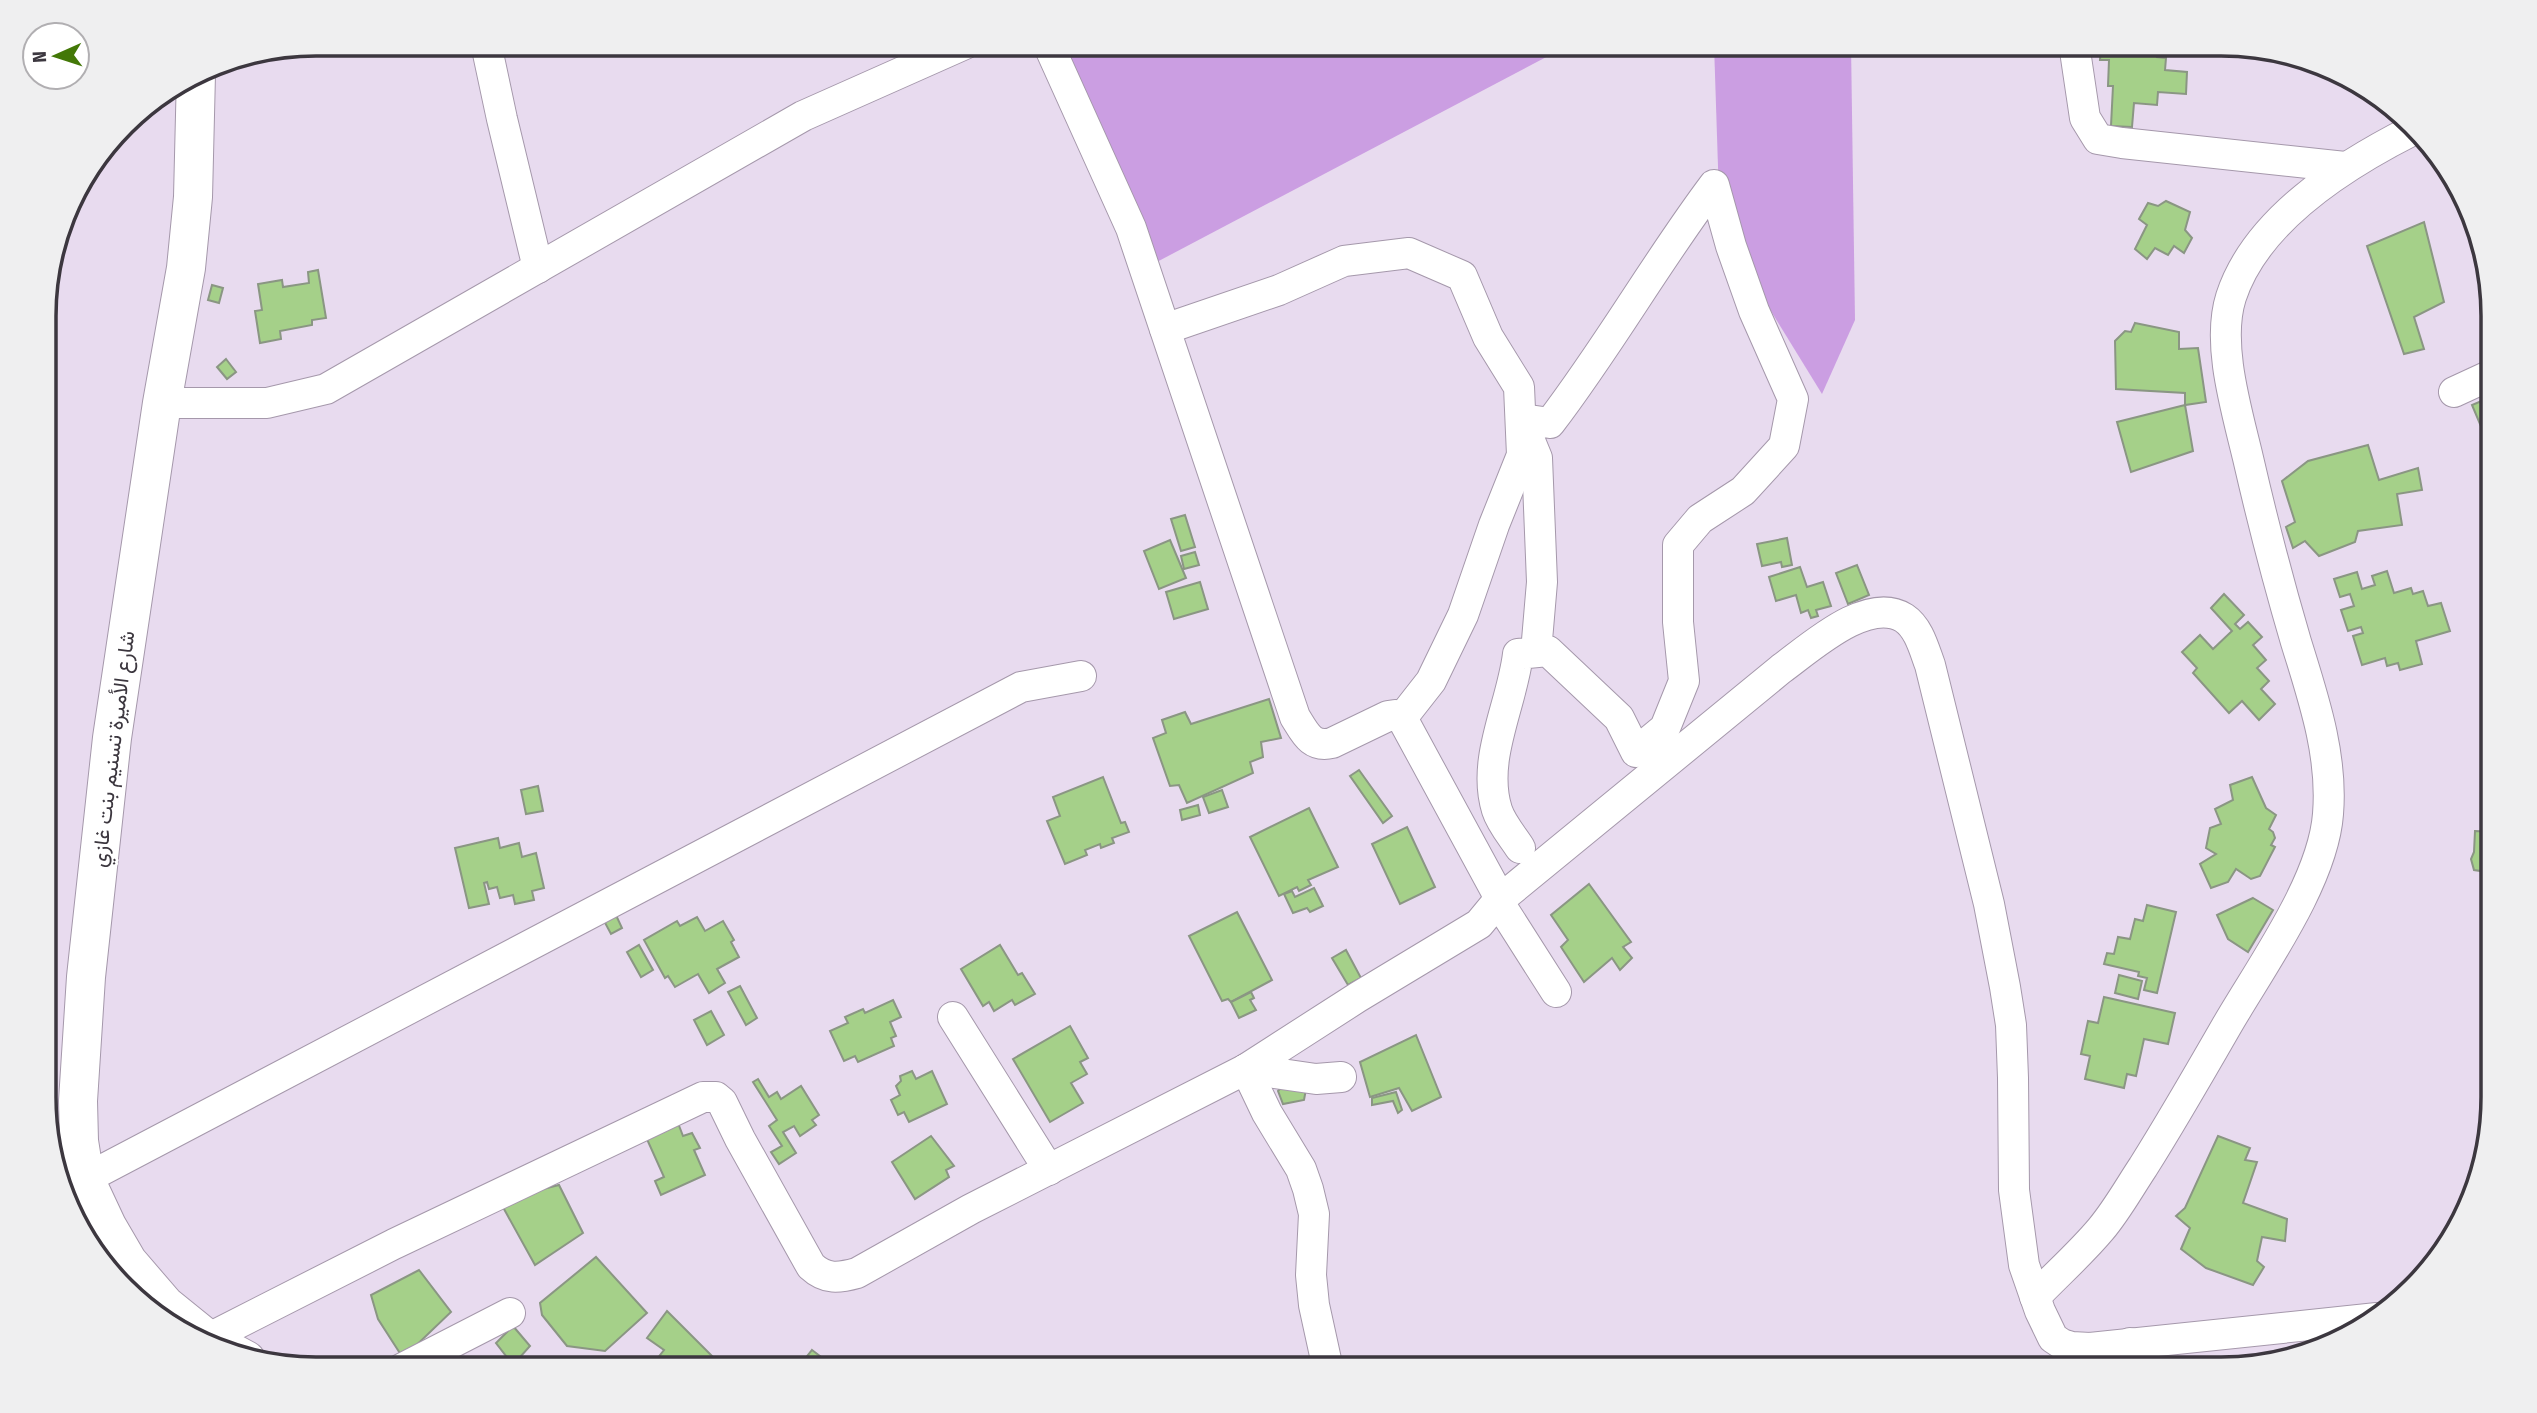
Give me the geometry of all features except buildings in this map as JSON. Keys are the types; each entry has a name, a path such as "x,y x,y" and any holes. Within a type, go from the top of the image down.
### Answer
{"main road":[{"name":"شارع الأميرة تسنيم بنت غازي","path":"186,1322 165,1305 128,1262 107,1226 85,1179 79,1141 78,1101 86,977 112,738 162,403 186,268 191,221 196,86"}],"street":[{"path":"489,56 538,268"},
{"path":"162,403 267,403 326,389 803,116 938,56"},
{"path":"1053,56 1131,228 1295,717 1309,739 1316,744 1332,744 1388,716 1402,718 1499,901 1556,992"},
{"path":"2076,56 2085,118 2098,139 2345,167"},
{"path":"2035,1297 2094,1236 2121,1202 2186,1098 2271,951 2317,862 2325,836 2328,783 2318,718 2259,507 2238,419 2225,332 2231,295 2263,241 2308,194 2345,167 2406,134"},
{"path":"1520,848 1497,812 1492,771 1516,676 1518,654 1548,651 1619,718 1636,752 1665,728 1684,681 1678,622 1678,545 1700,519 1743,491 1784,446 1793,399 1754,311 1731,246 1714,185 1679,232 1577,387 1550,423 1521,419"},
{"path":"1165,329 1279,290 1344,261 1409,253 1462,276 1488,337 1519,387 1522,455 1463,615 1431,681 1402,718"},
{"path":"2454,392 2481,380"},
{"path":"1521,419 1537,458 1542,582 1536,652"},
{"path":"213,1335 516,1185 706,1096 716,1097 722,1102 807,1260 828,1278 857,1273 971,1209 1246,1069 1479,924 1499,901 1780,670 1846,623 1885,612 1905,619 1920,639 1930,664 1989,904 2011,1025 2017,1223 2024,1265 2053,1338 2062,1344 2090,1348 2354,1320"},
{"path":"85,1179 1021,687 1081,677"},
{"path":"953,1017 1049,1170"},
{"path":"1246,1069 1316,1079 1341,1077"},
{"path":"1246,1069 1267,1113 1301,1170 1308,1189 1314,1214 1311,1275 1314,1305 1325,1357"},
{"path":"424,1357 510,1313"},
{"path":"2130,1343 2138,1357"}],"shaded area":[{"path":"1059,56 1548,56 1134,274"},
{"path":"1714,56 1851,56 1855,320 1822,394 1720,228"}]}
